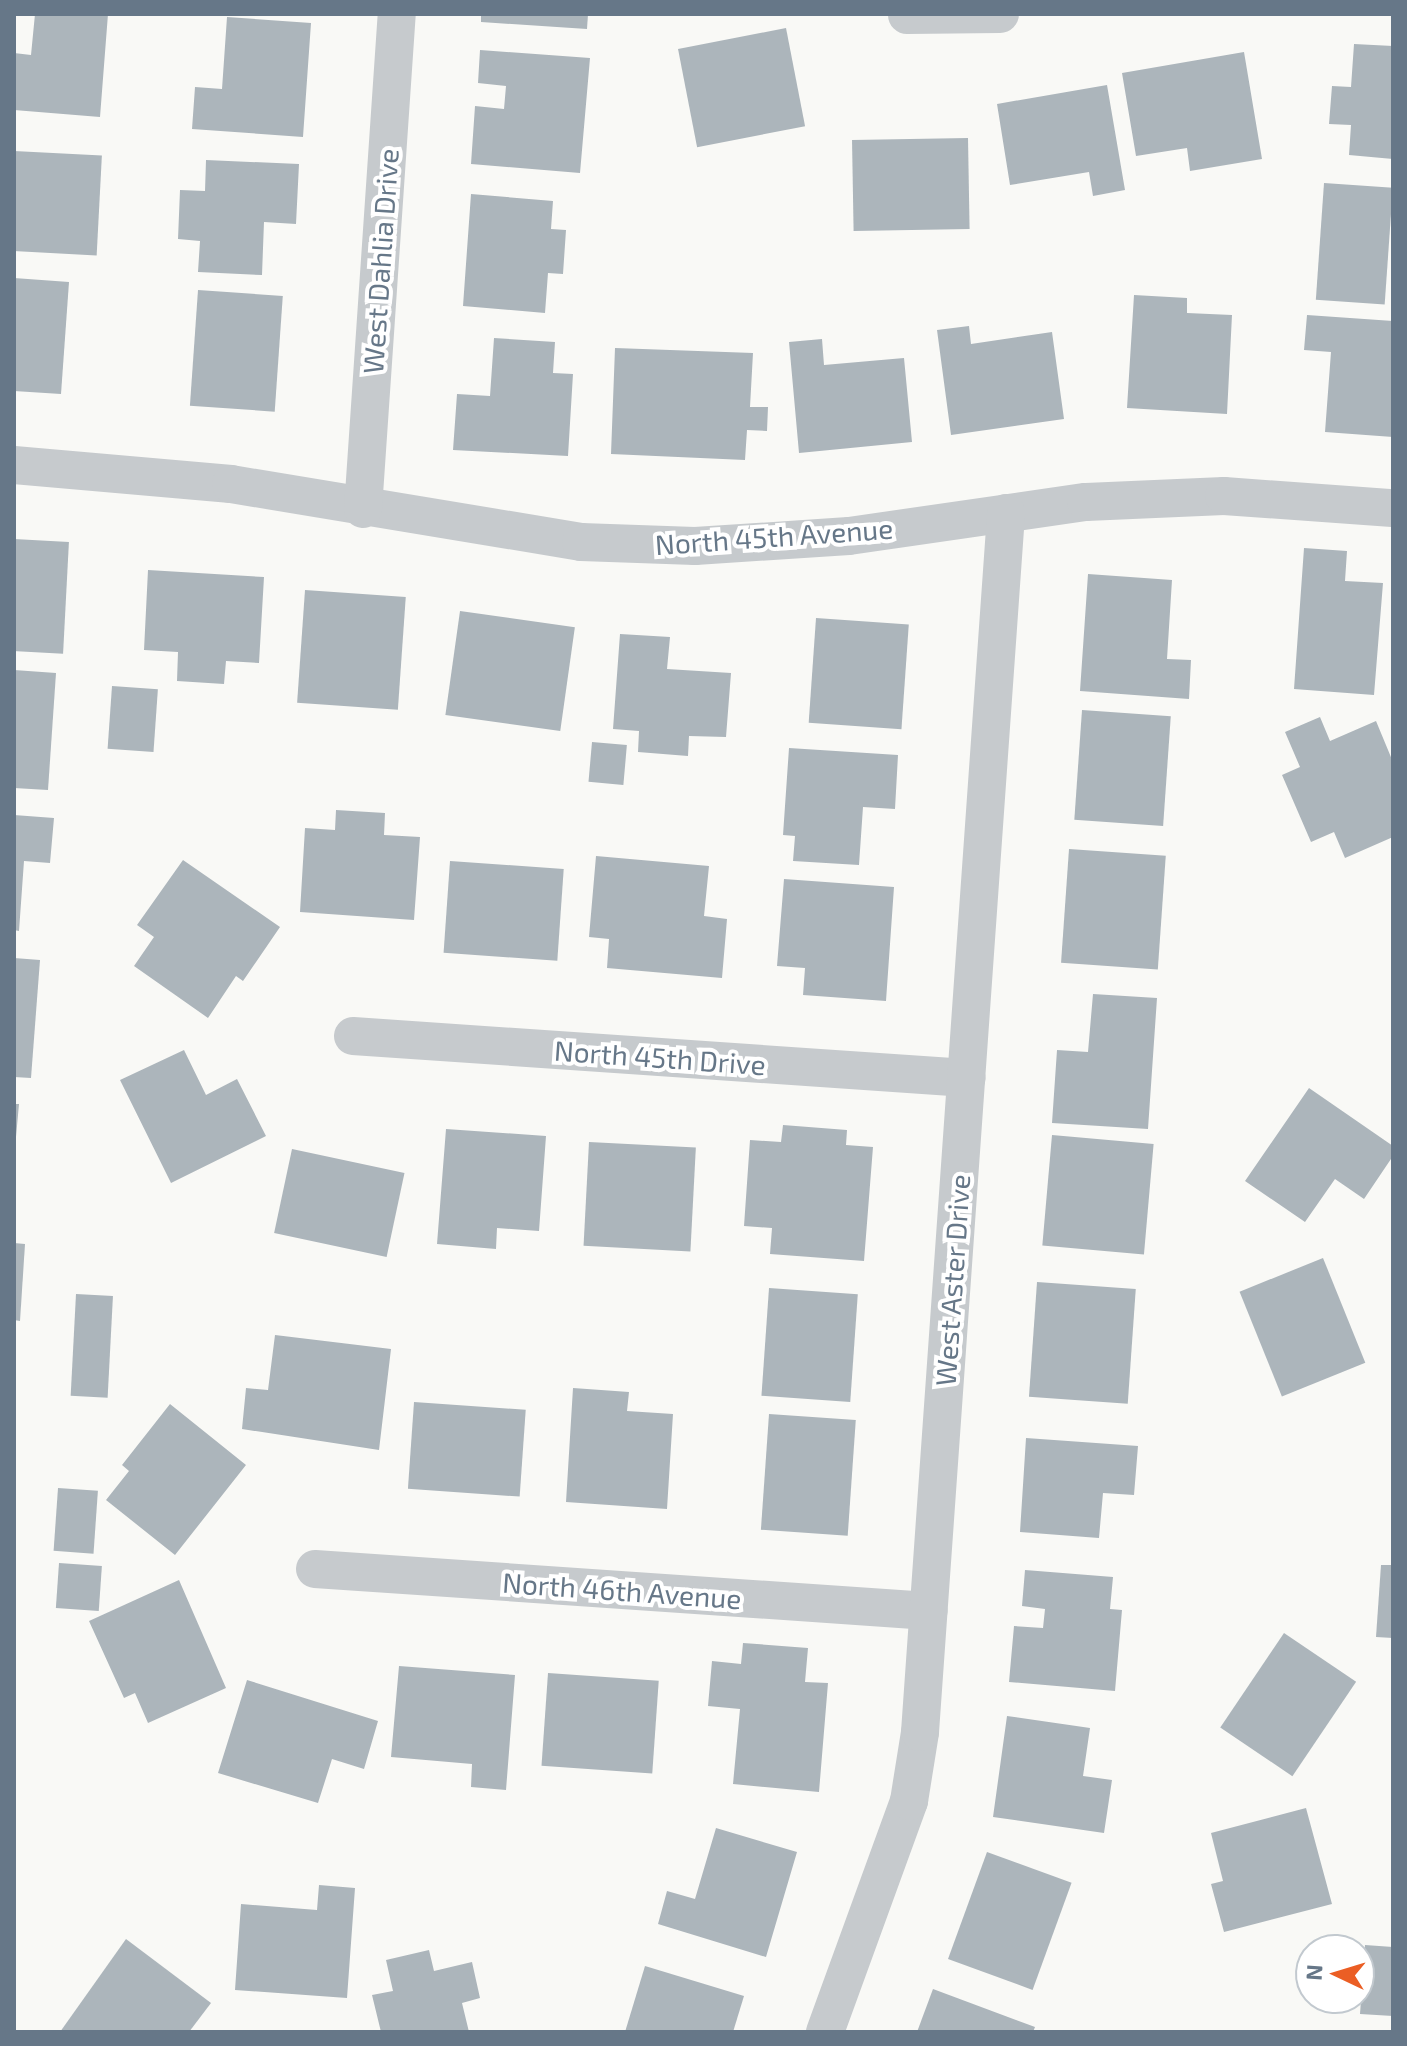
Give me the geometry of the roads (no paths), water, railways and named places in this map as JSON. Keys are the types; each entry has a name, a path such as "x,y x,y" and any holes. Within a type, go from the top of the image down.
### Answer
{"street":[{"name":"West Dahlia Drive","path":"363,509 397,14"},
{"path":"907,15 1000,14"},
{"name":"North 45th Avenue","path":"14,465 231,484 363,509 581,542 695,546 849,536 1086,502 1224,496 1393,508"},
{"name":"West Aster Drive","path":"825,2032 909,1801 929,1611 1006,513"},
{"name":"North 45th Drive","path":"353,1036 967,1078"},
{"name":"North 46th Avenue","path":"315,1569 929,1611"}]}
